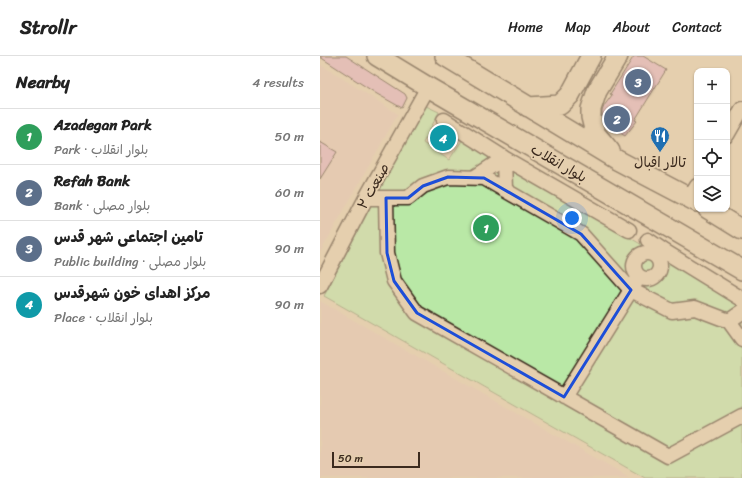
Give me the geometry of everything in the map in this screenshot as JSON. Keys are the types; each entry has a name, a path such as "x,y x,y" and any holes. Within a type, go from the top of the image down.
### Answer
{"main road":[{"name":"بلوار انقلاب","path":"377,56 742,270"},
{"path":"445,56 618,160 694,195"},
{"path":"528,107 560,106 570,95 591,56"},
{"path":"618,56 597,91 591,109 591,117 595,133 618,160"},
{"path":"713,212 742,230"}],"street":[{"name":"صنعت ۲","path":"320,286 366,198 428,87"},
{"path":"730,130 742,109"},
{"path":"444,120 504,158 629,230"},
{"path":"476,177 504,158"},
{"path":"504,158 505,190"},
{"path":"366,198 408,198 423,186 448,177 484,178 581,234 631,290 672,311 695,308 729,321 742,338"},
{"path":"386,198 387,253 394,281 417,313 668,456 742,416"},
{"path":"648,240 661,255 660,270 655,277 647,279 639,277 634,270 637,257 640,254 645,253 661,255 742,299"},
{"path":"564,397 639,277"},
{"path":"729,321 742,312"}],"highlighted area":[{"path":"448,177 484,178 581,234 631,290 564,397 417,313 394,281 387,253 386,198 408,198 423,186"}],"shaded area":[{"path":"320,64 398,114 320,253"},
{"path":"320,301 631,478 320,478"}],"green space":[{"path":"426,106 439,112 423,143 449,160 463,139 742,304 742,478 645,478 324,296 413,125"}],"building":[{"path":"320,56 346,56 405,94 407,98 402,108 377,94"},
{"path":"634,56 643,56 666,70 635,120 637,121 625,136 604,123 602,111 612,95 610,94"},
{"path":"440,127 454,136 445,150 431,141"},
{"path":"320,142 337,152 320,179"}],"place":[{"name":"تامین اجتماعی شهر قدس","path":"638,82"},
{"name":"Refah Bank","path":"617,119"},
{"name":"مرکز اهدای خون شهرقدس","path":"443,138"},
{"name":"تالار اقبال","path":"660,153"},
{"name":"Azadegan Park","path":"486,228"}]}
